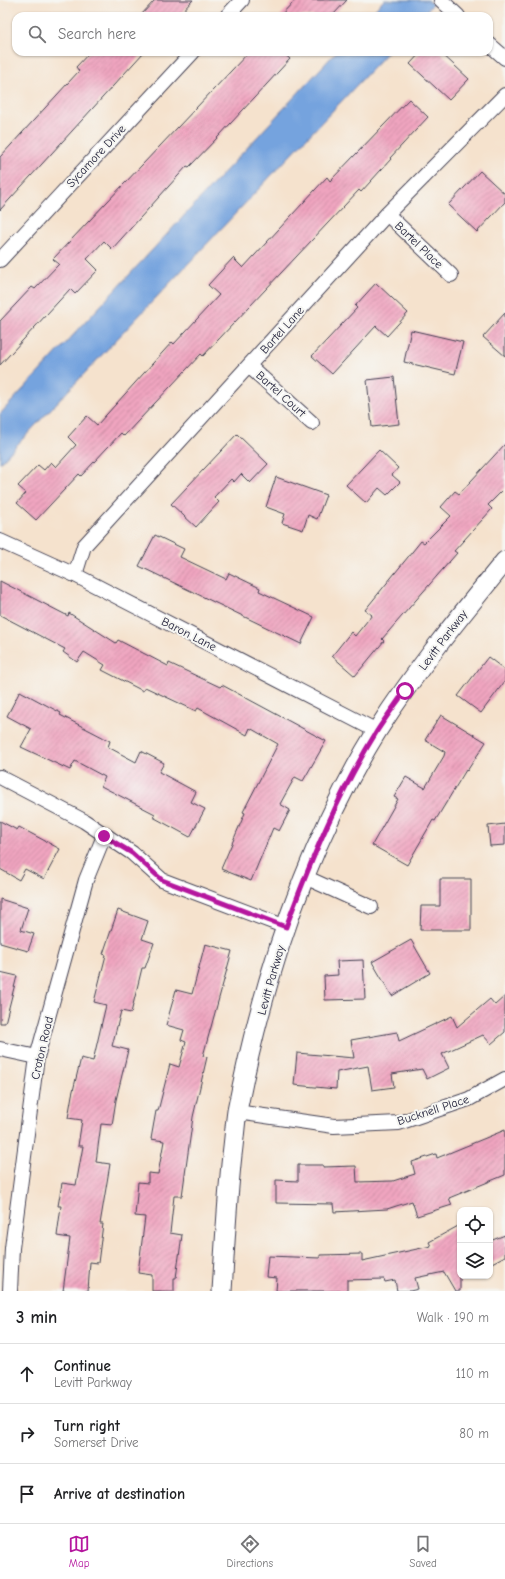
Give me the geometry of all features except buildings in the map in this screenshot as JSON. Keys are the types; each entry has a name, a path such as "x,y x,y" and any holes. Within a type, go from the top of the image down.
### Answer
{"street":[{"path":"231,12 242,0"},
{"path":"441,0 454,12"},
{"path":"493,48 505,58"},
{"name":"Sycamore Drive","path":"0,260 189,56"},
{"name":"Bartel Lane","path":"75,575 84,546 387,214 505,95"},
{"name":"Bartel Place","path":"387,214 451,275"},
{"name":"Bartel Court","path":"249,366 312,423"},
{"name":"Baron Lane","path":"0,541 75,575 377,731"},
{"name":"Levitt Parkway","path":"222,1291 228,1197 237,1112 265,995 286,927 305,878 341,796 377,731 434,650 505,561"},
{"path":"0,777 84,821 104,836 132,853 162,880 286,927"},
{"name":"Croton Road","path":"10,1291 12,1248 37,1057 86,880 104,836"},
{"path":"305,878 371,907"},
{"path":"0,1049 37,1057"},
{"name":"Bucknell Place","path":"237,1112 334,1126 399,1123 470,1099 505,1079"}],"water":[{"path":"384,0 428,0 433,4 426,12 373,12"},
{"path":"332,56 384,56 0,463 0,414"}],"route":[{"path":"104,836 132,853 162,880 286,927 305,878 341,796 377,731 405,691"}]}
